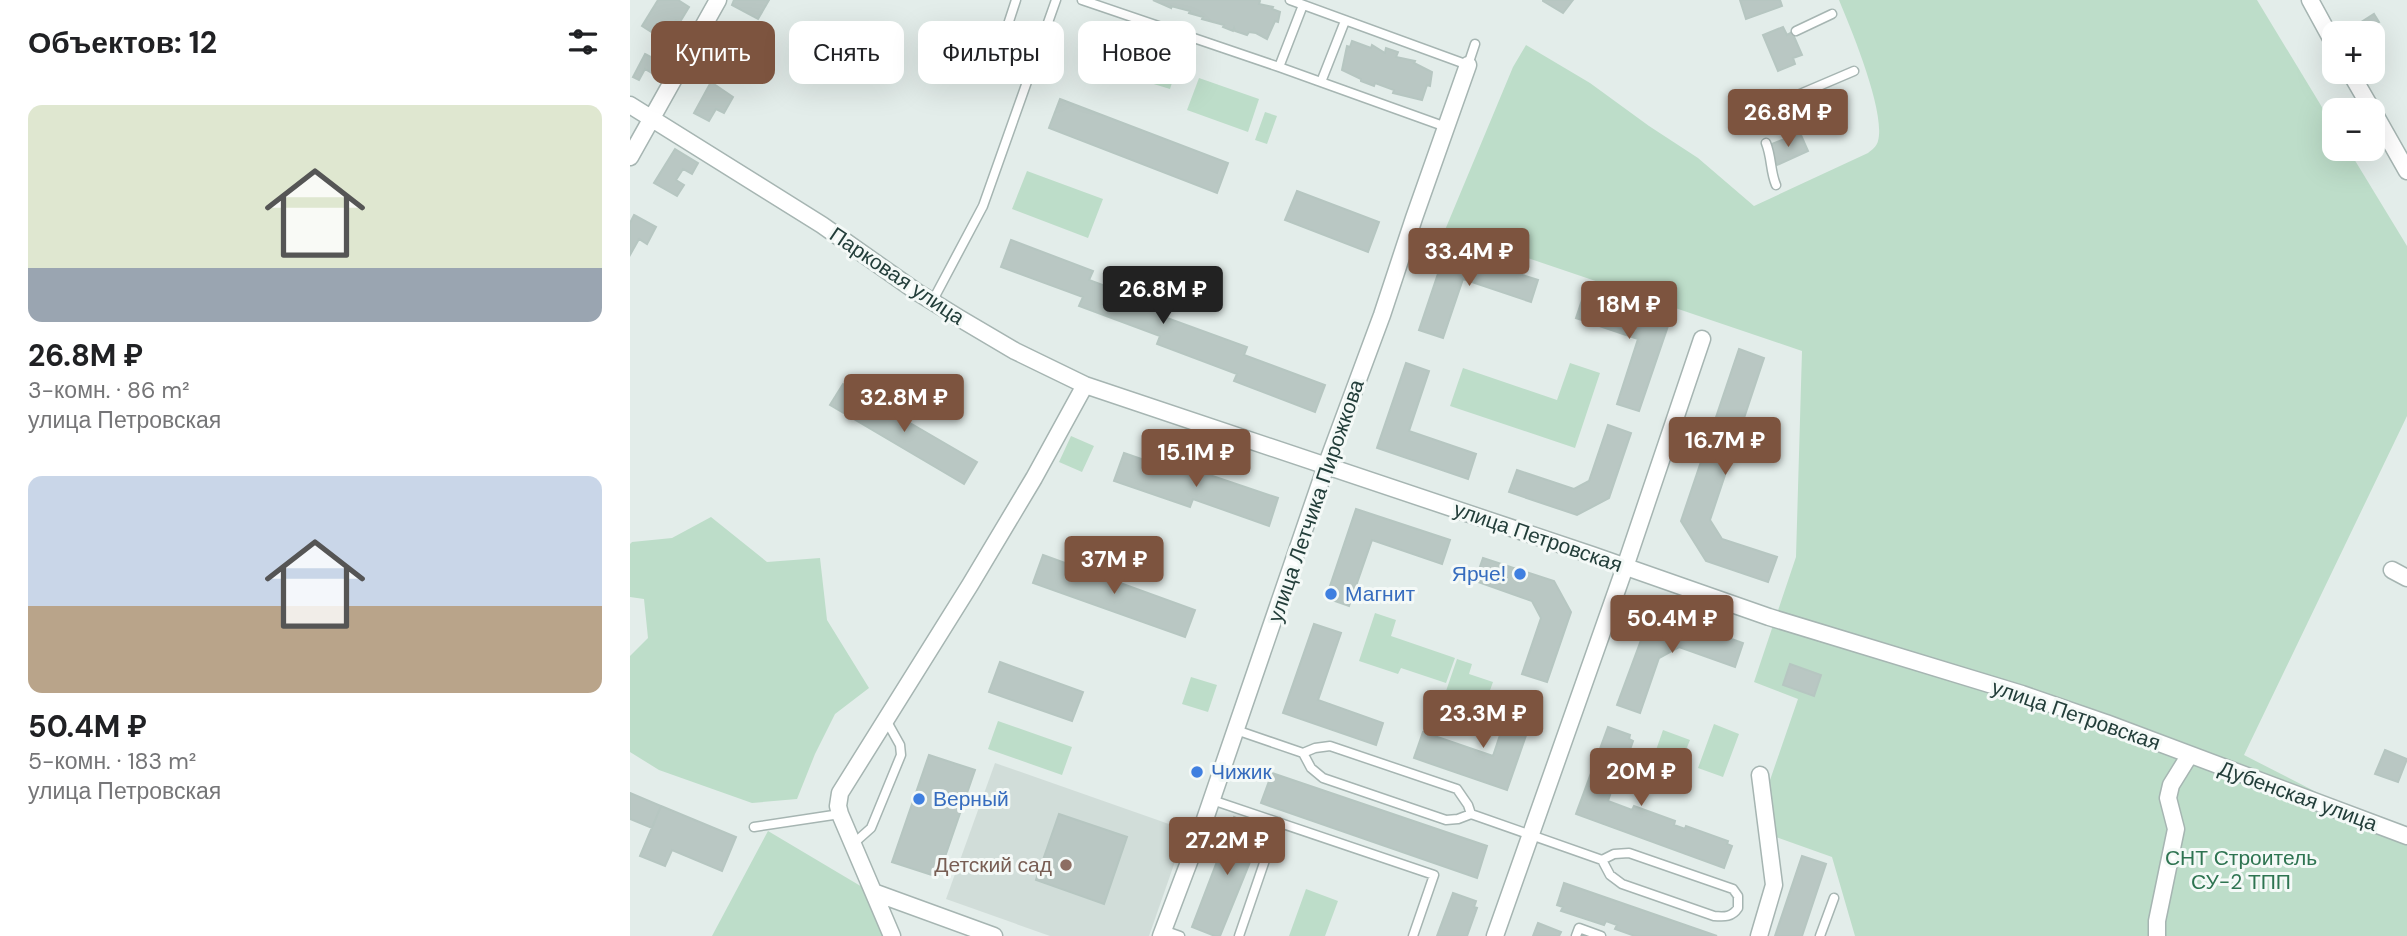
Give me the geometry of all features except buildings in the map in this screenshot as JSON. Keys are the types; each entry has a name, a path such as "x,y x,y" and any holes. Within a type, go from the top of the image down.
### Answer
{"street":[{"path":"630,158 718,0"},
{"path":"2309,0 2322,23"},
{"name":"улица Летчика Пирожкова","path":"1162,933 1212,800 1326,466 1382,315 1468,65"},
{"name":"Парковая улица","path":"630,105 822,225 932,302 1016,351 1085,385"},
{"path":"2385,132 2407,171"},
{"path":"1495,936 1702,339"},
{"path":"892,936 841,814 838,801 842,789 1020,502 1085,385"},
{"name":"улица Петровская","path":"1085,385 1769,617 2022,694 2189,756"},
{"path":"2392,570 2407,578"},
{"path":"2157,936 2157,921 2176,829 2168,798 2171,785 2189,756"},
{"name":"Дубенская улица","path":"2189,756 2407,836"},
{"path":"1759,936 1774,891 1760,775"},
{"path":"876,893 994,936"}],"lane":[{"path":"1009,21 1016,0"},
{"path":"1049,21 1056,0"},
{"path":"1082,0 1446,127"},
{"path":"1290,0 1468,65 1475,44"},
{"path":"1279,67 1303,5"},
{"path":"1796,30 1832,14"},
{"path":"1321,82 1345,21"},
{"path":"1793,97 1854,71"},
{"path":"932,302 983,206 1026,84"},
{"path":"1766,143 1773,158 1770,172 1776,185"},
{"path":"853,844 871,828 901,755 900,745 886,720"},
{"path":"1236,730 1303,753 1330,746 1457,789 1471,814"},
{"path":"1303,753 1311,768 1322,778 1447,820 1471,814 1531,834 1602,860 1610,875 1622,884 1714,916 1731,916 1738,908 1738,896 1727,886 1629,853 1614,854 1602,860"},
{"path":"1212,800 1434,875 1413,936"},
{"path":"754,827 841,814"},
{"path":"1239,936 1278,822"},
{"path":"1820,936 1834,898"},
{"path":"1576,936 1579,928 1601,936"},
{"path":"1162,933 1180,936"}],"shaded area":[{"name":"Детский сад","path":"995,763 1186,830 1149,936 1050,936 946,899"}],"green space":[{"name":"СНТ Строитель СУ-2 ТПП","path":"1839,0 2257,0 2322,107 2322,161 2355,161 2407,246 2407,416 2244,755 2355,812 2407,830 2407,936 1855,936 1832,857 1776,837 1769,783 1798,699 1754,682 1796,557 1802,351 1445,230 1513,67 1526,45 1590,83 1698,158 1754,206 1868,153 1878,141 1877,111"},
{"path":"1199,78 1259,99 1248,132 1187,110"},
{"path":"1154,84 1172,84 1170,89"},
{"path":"1265,112 1277,116 1267,144 1255,140"},
{"path":"1027,171 1103,199 1088,238 1012,209"},
{"path":"1570,363 1600,373 1575,448 1450,406 1463,368 1557,400"},
{"path":"1071,436 1094,446 1082,472 1059,462"},
{"path":"711,517 767,562 820,558 827,620 869,688 835,714 797,799 752,803 659,770 630,752 630,656 648,638 644,599 630,597 630,544 672,538"},
{"path":"1375,613 1396,620 1391,636 1455,658 1446,683 1401,668 1398,674 1359,661"},
{"path":"1457,659 1472,664 1469,674 1493,682 1485,704 1446,691"},
{"path":"1191,677 1217,685 1208,712 1182,704"},
{"path":"998,721 1072,747 1062,775 988,749"},
{"path":"1714,724 1739,734 1723,777 1698,768"},
{"path":"1663,730 1690,740 1681,762 1655,753"},
{"path":"768,831 874,894 890,936 712,936"},
{"path":"1306,889 1338,901 1325,936 1289,936"}],"place":[{"name":"Ярче!","path":"1520,574"},
{"name":"Магнит","path":"1331,594"},
{"name":"Чижик","path":"1197,772"},
{"name":"Верный","path":"919,799"},
{"name":"Детский сад","path":"1066,865"}]}
